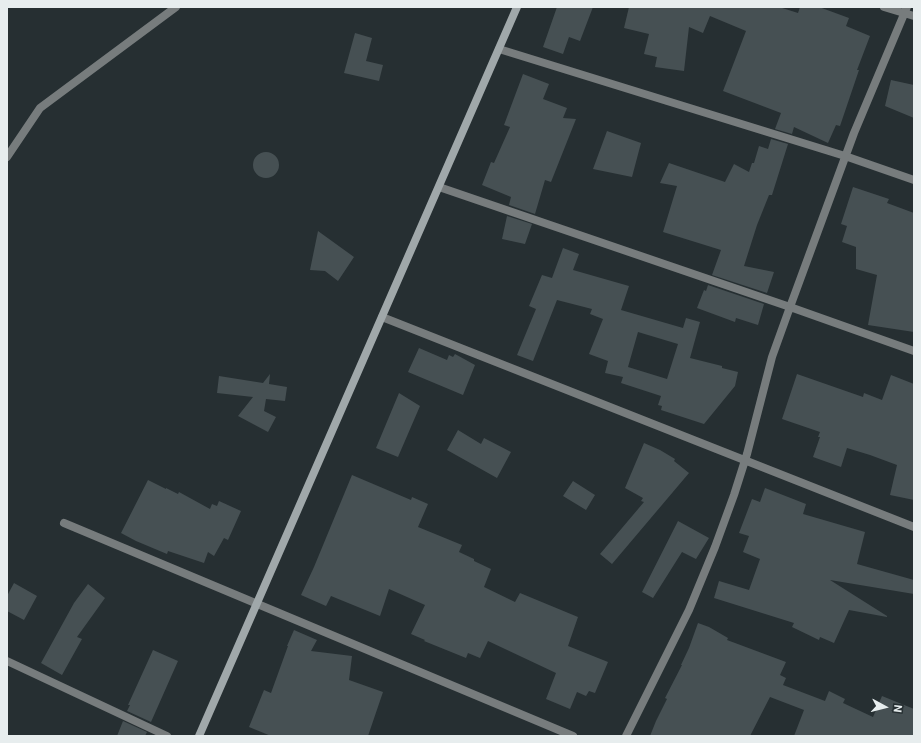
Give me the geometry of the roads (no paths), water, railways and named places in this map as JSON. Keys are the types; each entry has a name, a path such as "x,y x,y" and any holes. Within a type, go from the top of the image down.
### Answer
{"main road":[{"path":"199,736 517,7"}],"street":[{"path":"7,157 40,108 176,7"},
{"path":"884,7 906,10 914,16"},
{"path":"626,736 689,610 715,547 747,454 772,357 790,306 854,133 906,10"},
{"path":"499,50 845,156 914,180"},
{"path":"439,187 790,306 914,351"},
{"path":"382,317 914,527"},
{"path":"64,523 573,736"},
{"path":"7,661 167,736"}]}
